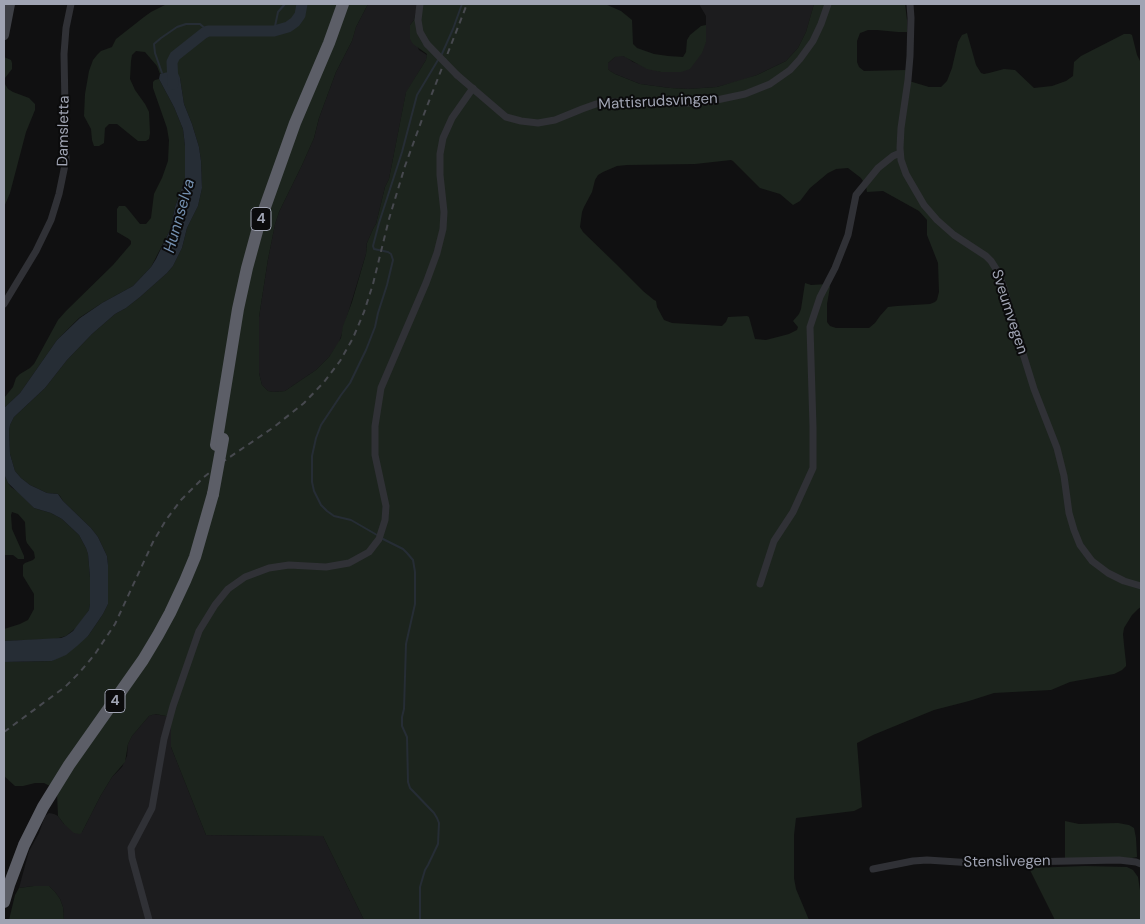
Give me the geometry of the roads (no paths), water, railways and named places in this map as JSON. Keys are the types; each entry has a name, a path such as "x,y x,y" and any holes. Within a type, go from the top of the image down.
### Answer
{"highway":[{"name":"4","path":"219,442 238,309 259,224 295,123 329,43 343,4"},
{"name":"4","path":"4,902 8,886 24,845 43,807 69,765 143,660 170,613 195,557 209,496 251,279 265,227 291,152 349,4"},
{"name":"4","path":"4,879 27,822 54,775 152,633 180,576 209,496"}],"main road":[{"path":"4,35 10,4"}],"street":[{"name":"Damsletta","path":"4,304 36,250 51,220 60,194 66,160 64,54 66,28 71,4"},
{"name":"Mattisrudsvingen","path":"420,4 418,20 420,32 427,44 457,74 506,117 521,122 538,123 555,120 596,104 614,102 712,102 745,94 770,84 790,70 800,59 813,41 828,4"},
{"name":"Sveumvegen","path":"910,4 910,56 900,136 900,153 906,174 930,213 954,235 986,256 998,272 1034,389 1057,448 1064,476 1071,521 1080,545 1092,561 1103,569 1116,577 1141,586"},
{"path":"149,920 131,848 152,808 164,739 173,706 199,631 215,605 228,589 245,577 269,568 289,565 326,567 349,563 369,552 379,539 385,520 386,506 375,455 375,426 381,388 426,283 443,229 444,212 440,154 443,138 452,118 473,88"},
{"path":"760,584 774,541 793,512 813,468 810,327 820,298 836,268 848,235 856,194 878,168 900,153"},
{"name":"Stenslivegen","path":"873,869 927,860 973,864 1119,860 1141,864"}],"water":[{"path":"177,71 180,78 184,104 199,147 201,161 202,188 198,206 187,228 182,248 173,266 167,273 140,297 115,314 92,334 67,360 45,388 14,417 9,431 10,454 15,471 30,485 47,493 58,494 98,537 107,556 108,604 88,636 66,655 52,661 4,662 4,641 61,638 73,631 89,610 90,577 88,554 79,535 62,519 51,513 34,508 8,483 4,474 4,408 20,393 57,340 80,318 133,286 156,259 170,230 175,207 185,179 183,129 159,79 160,74"}],"waterway":[{"path":"274,31 278,12 285,4"},
{"name":"Hunnselva","path":"173,84 172,62 175,56 204,33 208,31 274,31 288,27 300,15 302,4"},
{"path":"441,56 462,4"},
{"name":"Hunnselva","path":"162,73 154,44 177,27 186,24 200,24 208,31"},
{"path":"377,535 351,520 334,516 321,505 312,482 312,456 321,425 350,383 375,327 393,260 391,254 374,249 373,246 402,152 417,95 438,60"},
{"path":"381,538 403,549 413,560 415,572 415,604 406,644 402,726 407,737 408,782 410,788 434,813 439,823 438,844 425,870 420,887 420,920"}],"railway":[{"path":"4,732 65,687 95,654 115,624 153,542 181,500 204,477 224,461 274,427 304,403 324,382 340,361 353,338 364,312 405,166 467,4"}]}
